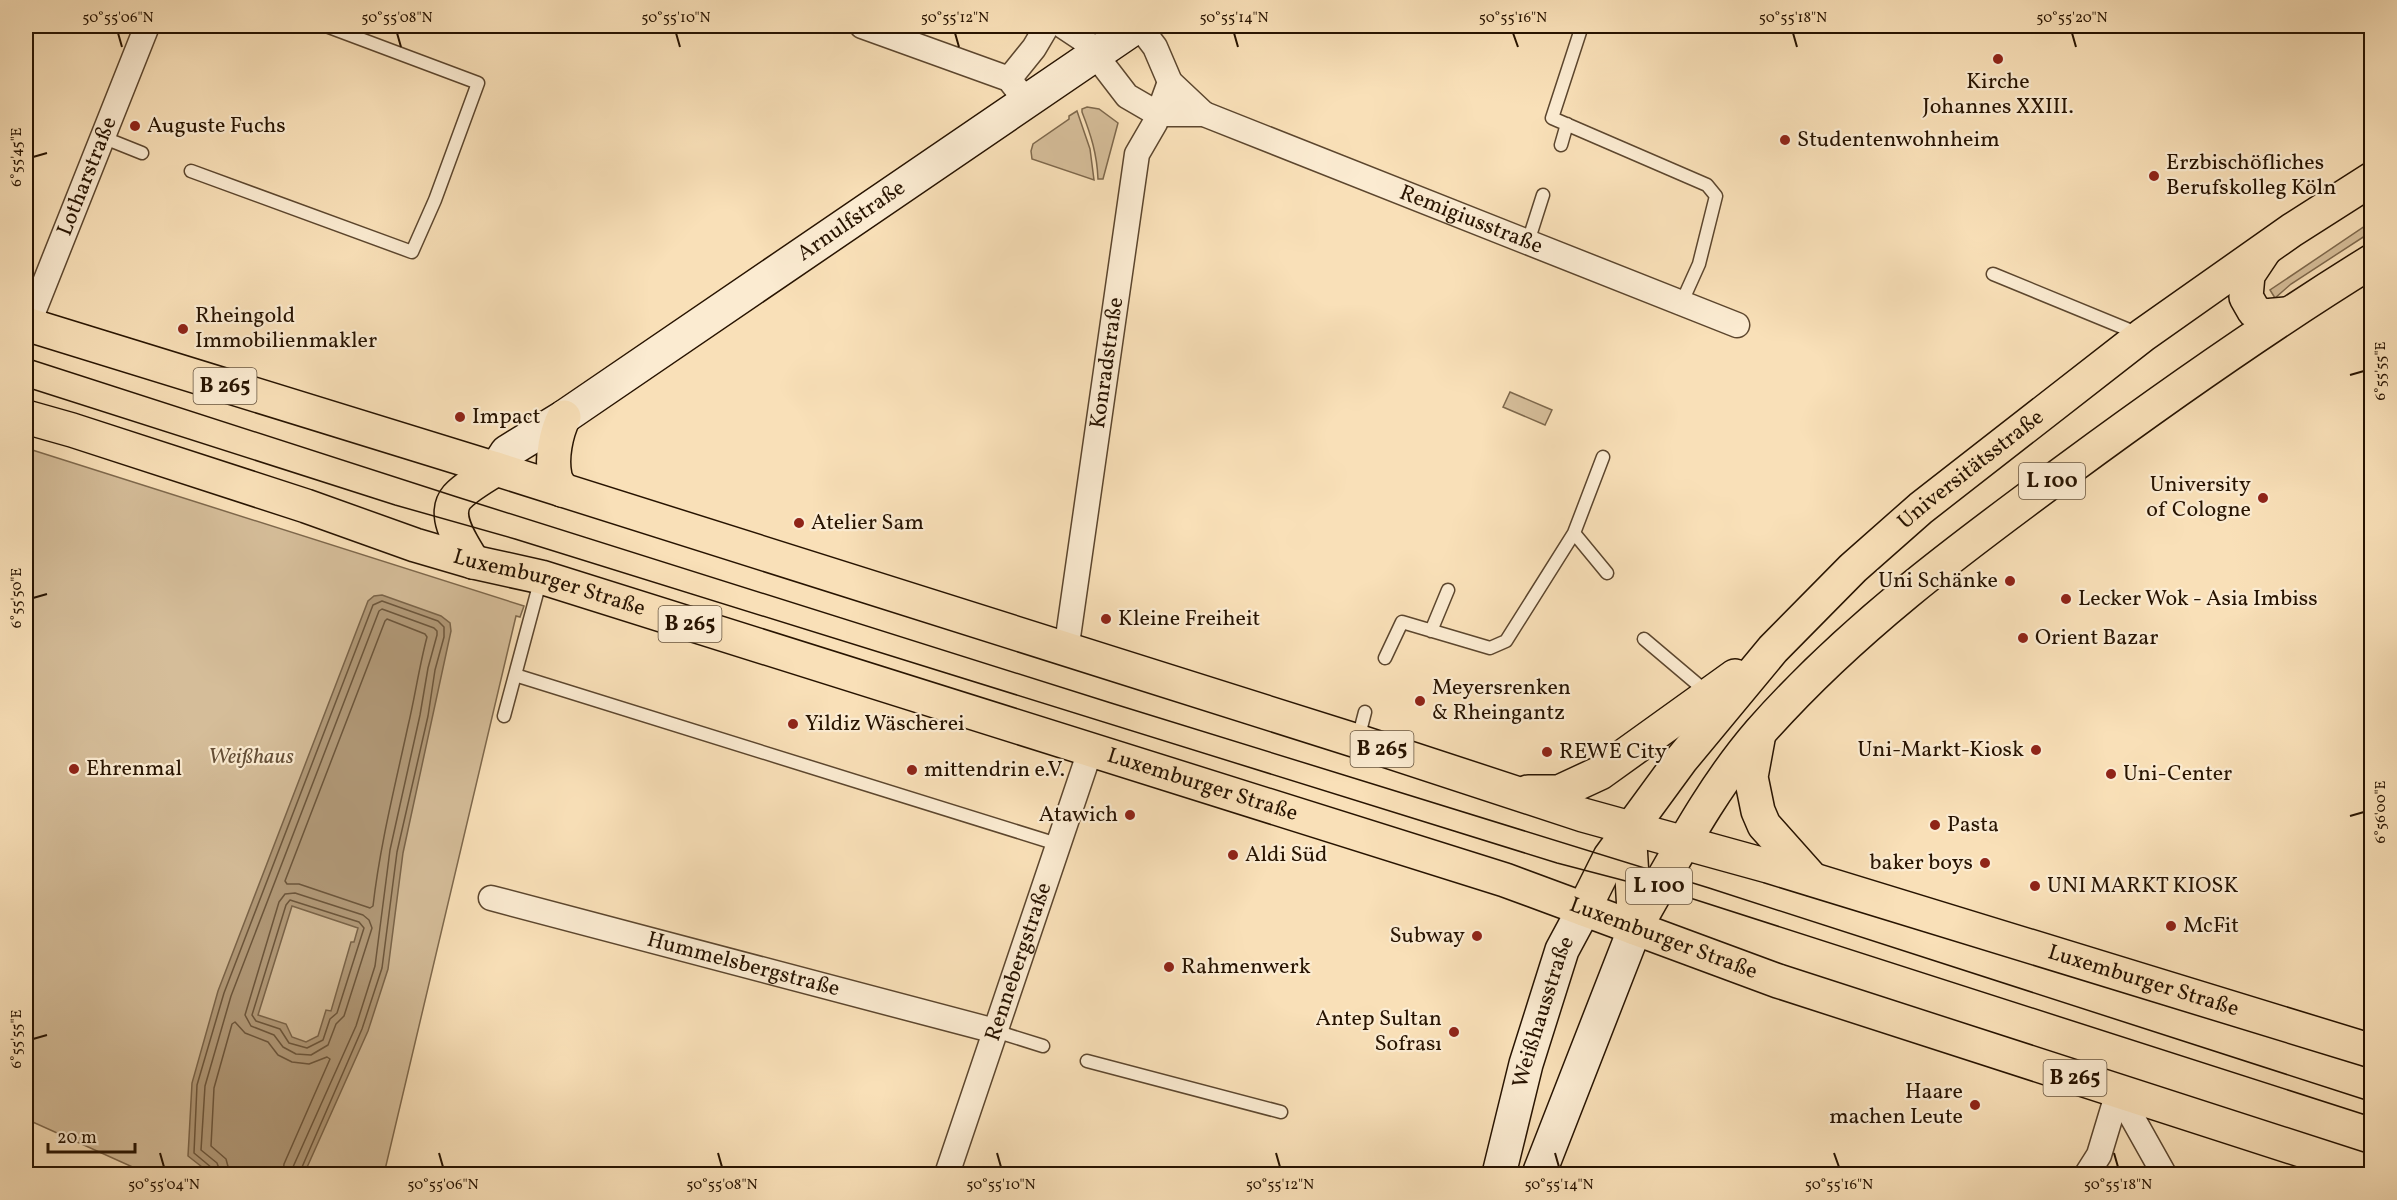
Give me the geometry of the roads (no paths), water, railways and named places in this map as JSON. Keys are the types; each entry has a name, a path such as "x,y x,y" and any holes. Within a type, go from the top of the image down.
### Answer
{"main road":[{"name":"Universitätsstraße","path":"1629,828 1681,760 1773,649 1853,568 1922,508 2143,335 2292,230 2372,179"},
{"path":"2265,250 2248,275 2246,297 2254,311 2264,316 2286,314"},
{"name":"L 100","path":"1635,928 1682,842 1759,734 1813,676 1888,605 1974,538 2286,314 2372,261"},
{"name":"Luxemburger Straße","path":"27,325 496,469 1066,651 1361,726 1513,792 1583,815 1812,879 2372,1051"},
{"name":"Luxemburger Straße","path":"26,417 306,506 415,545 473,562 541,577 1505,880 1778,981 2372,1173"},
{"path":"562,490 555,476 555,453 557,431 564,417"},
{"path":"473,562 457,536 452,521 453,507 457,497 496,469"},
{"name":"L 100","path":"1513,792 1559,792 1584,781 1773,649"},
{"path":"1759,734 1751,777 1758,811 1764,825 1812,879"},
{"path":"1629,828 1635,928"},
{"name":"Weißhausstraße","path":"1584,909 1610,856 1629,828"}],"street":[{"name":"Lotharstraße","path":"27,325 147,26"},
{"path":"862,26 1018,90 1034,48 1047,26"},
{"name":"Remigiusstraße","path":"1063,26 1084,40 1126,96 1158,114 1204,114 1737,325"},
{"name":"Arnulfstraße","path":"496,469 507,452 564,417 1018,90 1095,54 1138,26"},
{"name":"Remigiusstraße","path":"1138,26 1155,47 1170,82 1204,114"},
{"name":"Konradstraße","path":"1066,651 1137,154 1158,114 1170,82"},
{"name":"Rennebergstraße","path":"946,1174 1090,751"},
{"name":"Hummelsbergstraße","path":"491,898 995,1031"},
{"name":"Weißhausstraße","path":"1499,1174 1526,1064 1565,946 1584,909"},
{"path":"1539,1174 1635,928"},
{"path":"2087,1174 2099,1155 2118,1092"},
{"path":"2118,1092 2164,1174"}],"lane":[{"path":"191,171 412,252 435,200 478,83 326,26"},
{"path":"1585,26 1581,29 1552,118 1707,185 1716,196 1699,264 1682,304"},
{"path":"1561,145 1567,124"},
{"path":"102,137 142,153"},
{"path":"1528,242 1543,195"},
{"path":"1994,274 2143,335"},
{"path":"1385,658 1401,622 1490,648 1506,641 1575,534 1603,457"},
{"path":"1575,534 1607,573"},
{"path":"504,716 541,577"},
{"path":"1431,631 1448,590"},
{"path":"1644,639 1710,694"},
{"path":"515,675 1057,844"},
{"path":"995,1031 1043,1046"},
{"path":"1087,1061 1281,1112"}],"water":[{"path":"382,595 441,616 450,623 451,631 403,853 388,969 368,1031 304,1174 211,1174 188,1156 192,1083 218,991 368,601 374,596","holes":["292,906 358,928 354,942 351,942 331,1011 326,1010 318,1036 306,1042 292,1037 286,1024 258,1015"]}],"tram line":[{"path":"26,358 457,497 1111,703 1709,888 2372,1102"},
{"path":"26,387 395,505 515,539 1557,863 1687,897 2372,1117"}],"place":[{"name":"Kirche Johannes XXIII.","path":"1998,59"},
{"name":"Auguste Fuchs","path":"135,126"},
{"name":"Studentenwohnheim","path":"1785,140"},
{"name":"Erzbischöfliches Berufskolleg Köln","path":"2154,176"},
{"name":"Rheingold Immobilienmakler","path":"183,329"},
{"name":"Impact","path":"460,417"},
{"name":"University of Cologne","path":"2263,498"},
{"name":"Atelier Sam","path":"799,523"},
{"name":"Uni Schänke","path":"2010,581"},
{"name":"Lecker Wok - Asia Imbiss","path":"2066,599"},
{"name":"Kleine Freiheit","path":"1106,619"},
{"name":"Orient Bazar","path":"2023,638"},
{"name":"Meyersrenken & Rheingantz","path":"1420,701"},
{"name":"Yildiz Wäscherei","path":"793,724"},
{"name":"Uni-Markt-Kiosk","path":"2036,750"},
{"name":"REWE City","path":"1547,752"},
{"name":"Ehrenmal","path":"74,769"},
{"name":"mittendrin e.V.","path":"912,770"},
{"name":"Uni-Center","path":"2111,774"},
{"name":"Atawich","path":"1130,815"},
{"name":"Pasta","path":"1935,825"},
{"name":"Aldi Süd","path":"1233,855"},
{"name":"baker boys","path":"1985,863"},
{"name":"UNI MARKT KIOSK","path":"2035,886"},
{"name":"McFit","path":"2171,926"},
{"name":"Subway","path":"1477,936"},
{"name":"Rahmenwerk","path":"1169,967"},
{"name":"Antep Sultan Sofrası","path":"1454,1032"},
{"name":"Haare machen Leute","path":"1975,1105"}],"park label":[{"name":"Weißhaus","path":"251,757"}]}
